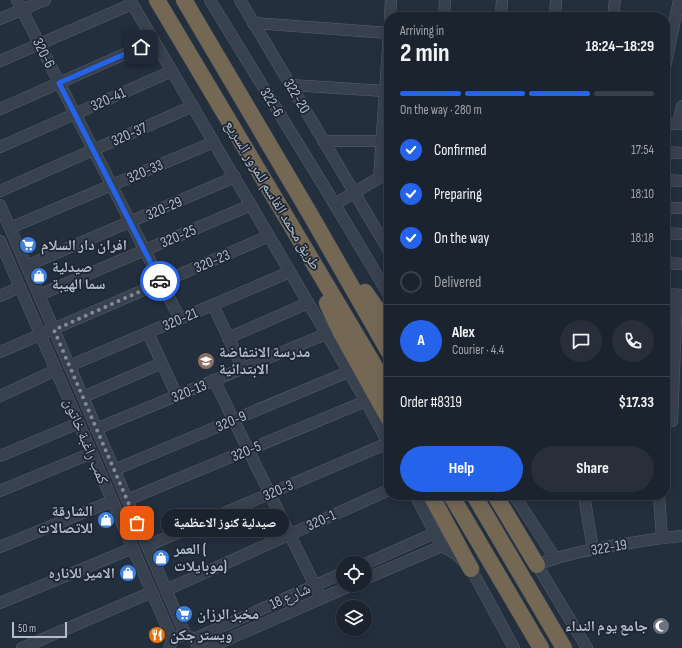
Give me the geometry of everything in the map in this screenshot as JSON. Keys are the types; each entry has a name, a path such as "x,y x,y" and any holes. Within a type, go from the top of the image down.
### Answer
{"highway":[{"name":"طريق محمد القاسم للمرور السريع","path":"157,0 384,382"},
{"name":"طريق محمد القاسم للمرور السريع","path":"184,0 310,214 384,344"},
{"path":"310,214 384,319"},
{"path":"287,218 340,331 384,410"},
{"path":"434,500 471,569"},
{"path":"454,500 541,648"},
{"path":"477,500 564,648"},
{"path":"498,500 536,565"}],"street":[{"path":"0,19 19,5 45,0"},
{"name":"322-6","path":"210,0 384,288"},
{"name":"322-20","path":"240,0 384,243"},
{"path":"391,12 392,0"},
{"path":"444,12 445,0"},
{"path":"501,12 502,0"},
{"path":"555,12 556,0"},
{"path":"614,12 615,0"},
{"path":"0,61 131,2 366,401 384,436"},
{"name":"320-6","path":"19,5 180,319"},
{"path":"670,45 679,6"},
{"path":"253,23 384,34"},
{"path":"0,109 154,41"},
{"name":"320-41","path":"0,147 172,71"},
{"path":"290,85 384,91"},
{"path":"384,104 381,141 384,161"},
{"name":"320-37","path":"0,191 193,106"},
{"path":"680,124 682,106"},
{"path":"323,141 381,141"},
{"name":"320-33","path":"10,228 214,142"},
{"path":"670,152 682,153"},
{"path":"334,204 384,175"},
{"name":"320-29","path":"26,266 235,177"},
{"path":"670,180 682,181"},
{"name":"كمب راغبة خاتون","path":"0,205 166,590 193,641"},
{"name":"320-25","path":"39,295 251,205"},
{"path":"670,208 682,208"},
{"path":"670,233 682,234"},
{"name":"320-23","path":"0,352 269,236"},
{"name":"كمب راغبة خاتون","path":"1,246 152,592 171,644"},
{"path":"670,263 682,264"},
{"name":"320-21","path":"69,366 290,272"},
{"path":"0,296 20,287"},
{"path":"670,294 680,295 673,421"},
{"path":"228,338 308,303"},
{"path":"213,305 242,369"},
{"path":"148,333 177,396"},
{"name":"320-13","path":"96,429 326,334"},
{"path":"83,397 162,363"},
{"path":"0,396 56,370"},
{"name":"320-9","path":"114,470 348,372"},
{"path":"214,380 321,598"},
{"name":"320-5","path":"127,500 366,401"},
{"path":"0,456 78,423"},
{"name":"320-3","path":"147,546 384,446"},
{"path":"0,491 92,453"},
{"name":"320-1","path":"166,590 384,492"},
{"path":"418,500 442,546 456,554 471,569 514,648"},
{"path":"517,500 555,558"},
{"path":"585,500 593,550"},
{"path":"659,500 662,538"},
{"path":"0,547 112,501"},
{"path":"372,561 435,533"},
{"name":"322-19","path":"536,565 555,558 593,550 682,536"},
{"path":"372,576 442,546"},
{"path":"0,603 133,548"},
{"path":"536,565 587,648"},
{"name":"شارع 18","path":"171,644 178,636 193,641 336,576"},
{"path":"22,648 152,592"},
{"name":"شارع 18","path":"208,648 336,592"}],"way so far":[{"path":"137,523 54,330 161,282 160,281"}],"place":[{"name":"افران دار السلام","path":"28,245"},
{"name":"صيدلية سما الهيبة","path":"39,276"},
{"name":"مدرسة الانتفاضة الابتدائية","path":"206,361"},
{"name":"الشارقة للاتصالات","path":"106,520"},
{"name":"صيدلية كنوز الاعظمية","path":"137,523"},
{"name":"العمر ( موبايلات)","path":"161,558"},
{"name":"الامير للاناره","path":"128,573"},
{"name":"مخبز الرزان","path":"184,614"},
{"name":"جامع يوم النداء","path":"661,626"},
{"name":"ويستر جكن","path":"157,635"}],"route":[{"path":"141,47 59,83 160,281"}]}
